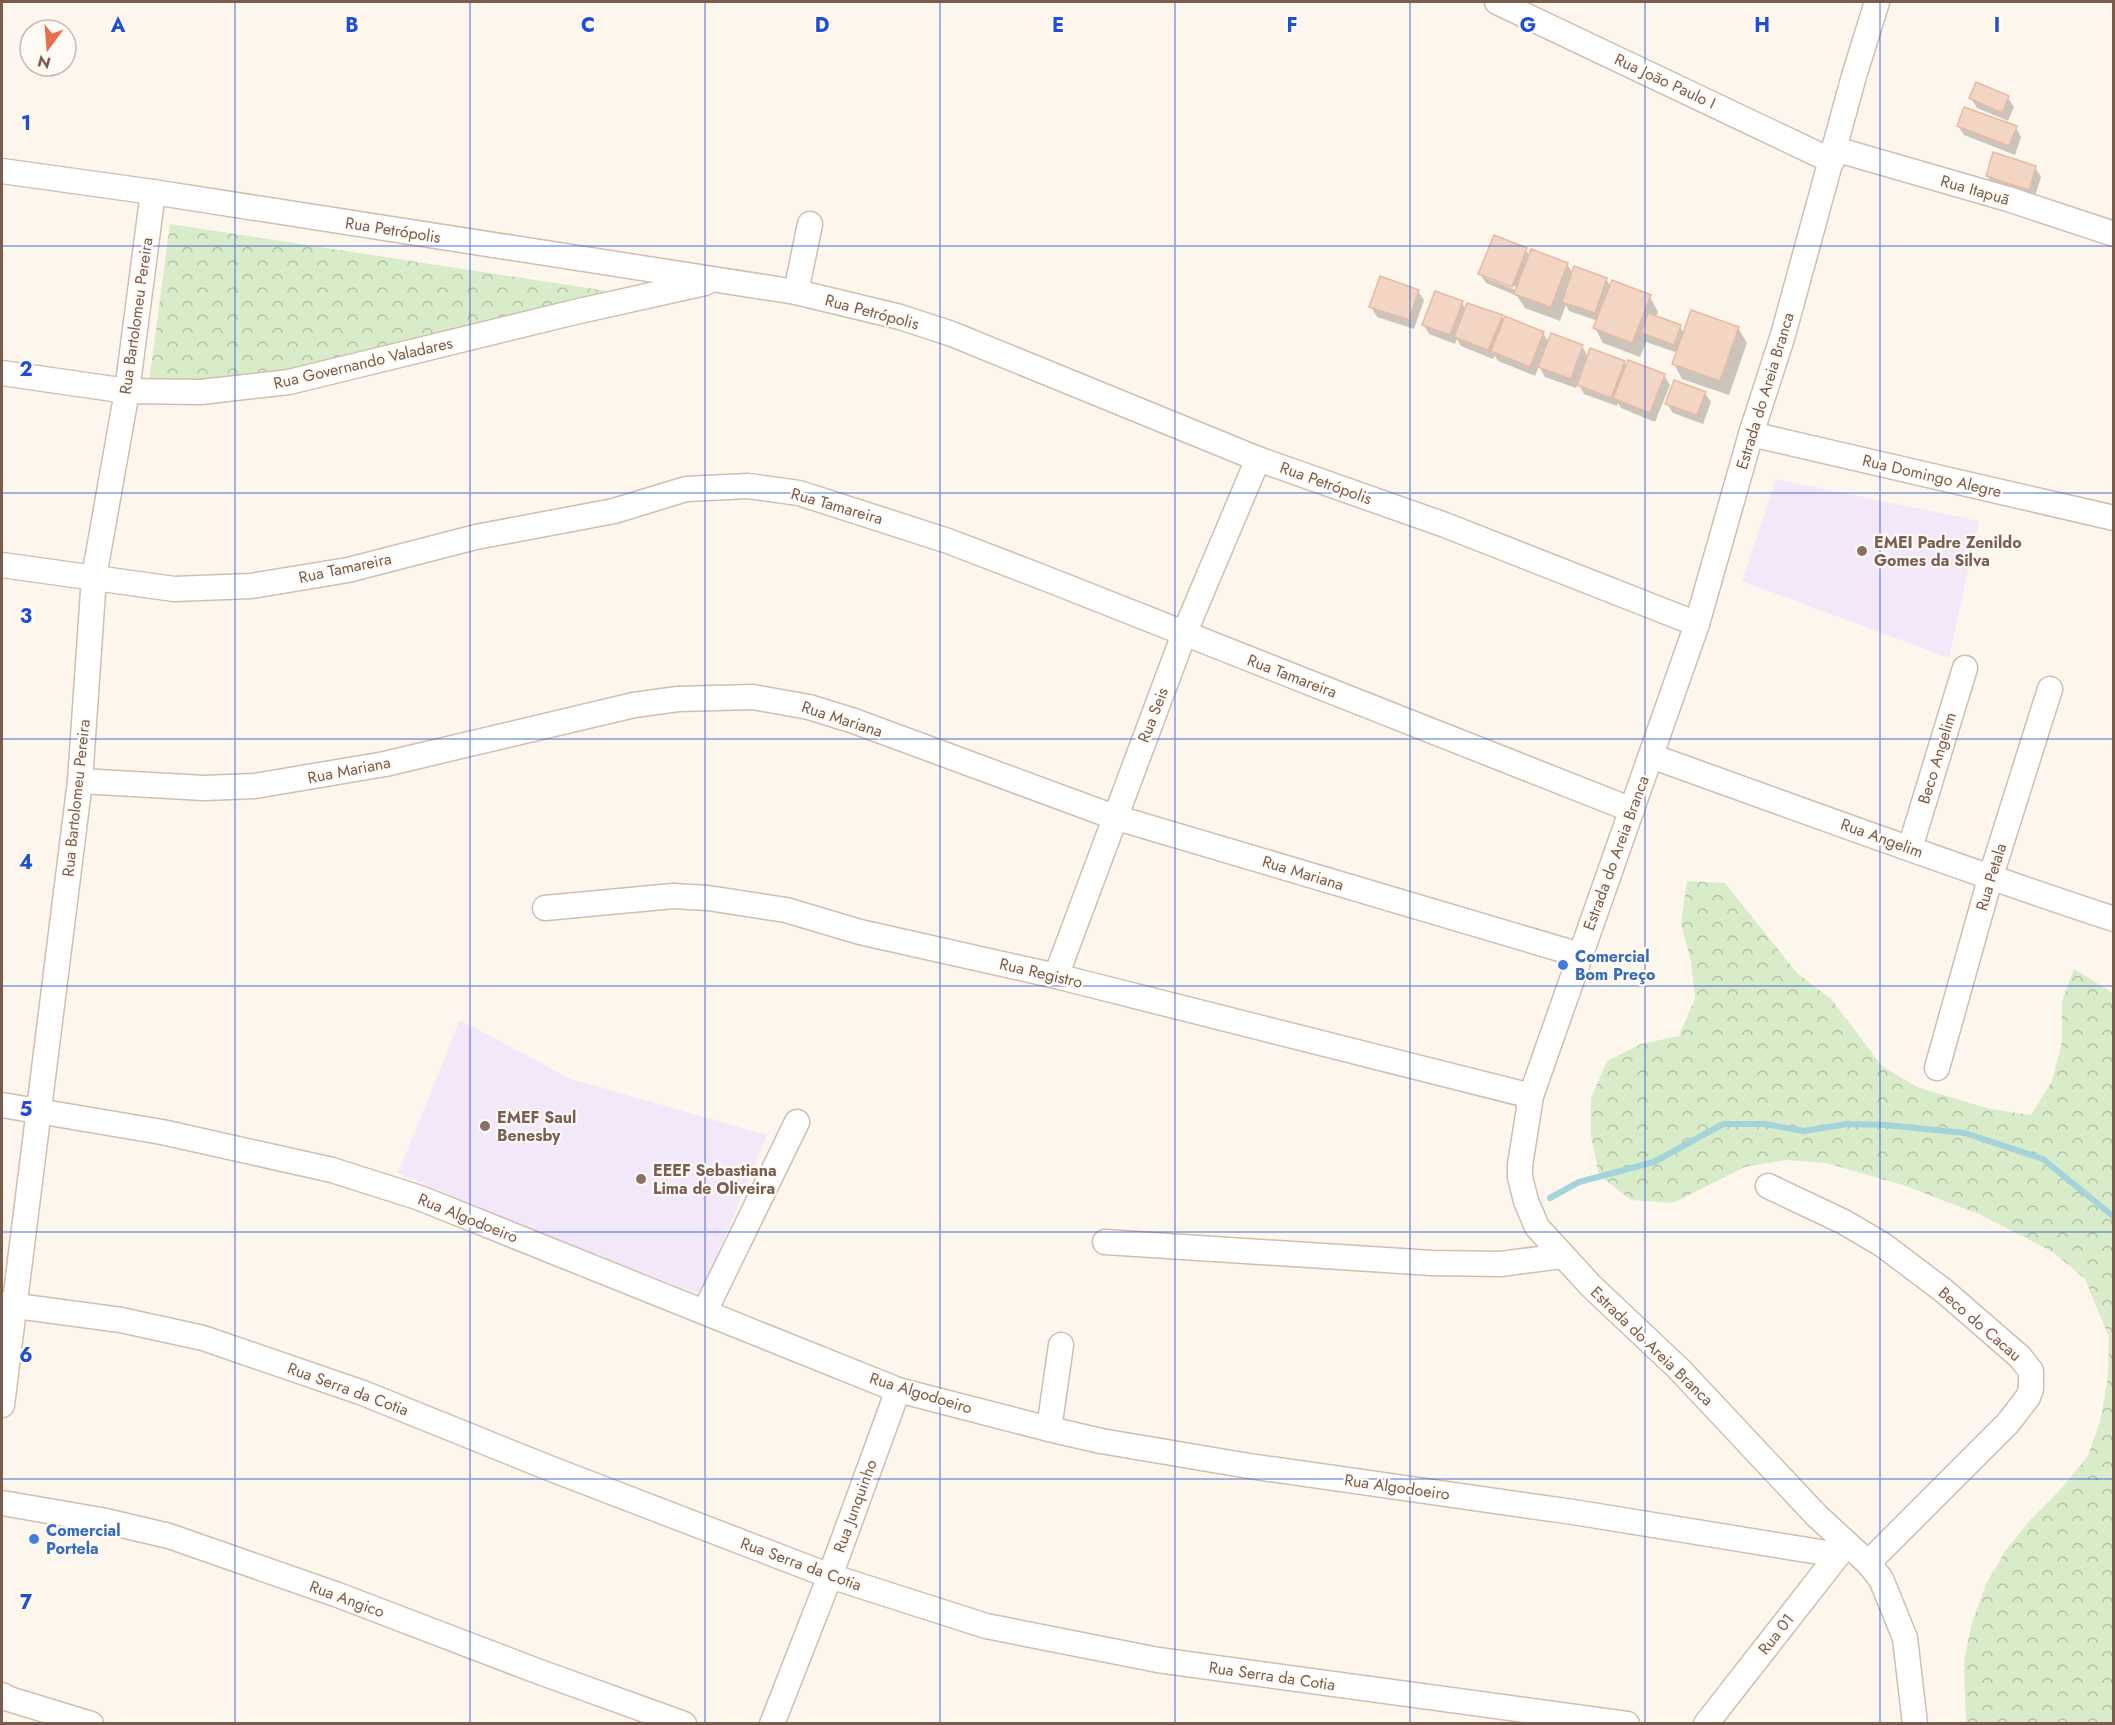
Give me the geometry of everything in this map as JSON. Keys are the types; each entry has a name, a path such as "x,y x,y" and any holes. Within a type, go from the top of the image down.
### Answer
{"street":[{"name":"Rua João Paulo I","path":"1497,2 1834,155"},
{"name":"Estrada do Areia Branca","path":"1877,2 1854,76 1783,335 1751,434 1697,624 1532,1096 1520,1165 1521,1185 1537,1227 1562,1256 1679,1369 1816,1515 1842,1550 1868,1563 1881,1579 1902,1628 1912,1680 1915,1724"},
{"name":"Rua Itapuã","path":"1834,155 2008,199 2114,234"},
{"name":"Rua Petrópolis","path":"2,171 153,192 796,292 900,317 952,334 1258,459 1445,525 1697,624"},
{"name":"Rua Bartolomeu Pereira","path":"2,1405 8,1305 38,1110 80,781 94,578 127,391 153,192"},
{"path":"796,292 810,224"},
{"name":"Rua Governando Valadares","path":"2,373 127,391 201,392 289,382 575,312 719,280"},
{"name":"Rua Domingo Alegre","path":"1751,434 2114,519"},
{"name":"Rua Seis","path":"1056,976 1184,634 1258,459"},
{"name":"Rua Tamareira","path":"2,565 174,589 251,586 348,570 476,537 614,511 686,489 748,486 800,493 937,537 1042,576 1632,810"},
{"name":"Beco Angelim","path":"1910,848 1965,668"},
{"name":"Rua Petala","path":"1937,1068 1990,879 2050,689"},
{"name":"Rua Mariana","path":"80,781 204,788 255,786 386,764 634,705 678,699 753,697 809,707 1114,817 1580,955"},
{"name":"Rua Angelim","path":"1651,756 1910,848 1990,879 2114,919"},
{"name":"Rua Registro","path":"545,908 673,896 708,898 786,910 860,932 1056,976 1532,1096"},
{"name":"Rua Algodoeiro","path":"2,1106 38,1110 162,1132 332,1170 420,1198 898,1390 1049,1430 1249,1466 1842,1550"},
{"path":"705,1311 797,1122"},
{"name":"Beco do Cacau","path":"1768,1186 1844,1222 1883,1245 1944,1291 2020,1357 2031,1371 2031,1389 2028,1397 2008,1423 1868,1563"},
{"path":"1105,1242 1432,1263 1502,1264 1562,1256"},
{"name":"Rua Serra da Cotia","path":"8,1305 121,1320 203,1338 363,1393 549,1468 830,1576 986,1626 1158,1660 1627,1724"},
{"path":"1049,1430 1061,1345"},
{"name":"Rua Junquinho","path":"772,1724 830,1576 898,1390"},
{"name":"Rua Angico","path":"2,1503 101,1520 169,1536 338,1595 684,1724"},
{"name":"Rua 01","path":"1706,1724 1842,1550"},
{"path":"2,1695 91,1724"}],"shaded area":[{"name":"EMEI Padre Zenildo Gomes da Silva","path":"1776,479 1979,521 1949,658 1742,581"},
{"name":"EEEF Sebastiana Lima de Oliveira","path":"460,1020 571,1079 767,1135 701,1295 516,1223 398,1173"}],"green space":[{"path":"170,224 672,301 147,397"},
{"path":"1687,881 1725,883 1797,973 1831,999 1882,1066 1917,1087 1990,1109 2031,1115 2052,1081 2062,1042 2062,1001 2074,969 2113,993 2113,1723 1966,1723 1964,1660 1972,1623 1986,1584 2006,1550 2088,1456 2101,1418 2108,1376 2109,1337 2085,1279 2053,1252 1981,1215 1903,1185 1826,1163 1785,1160 1745,1167 1673,1203 1631,1200 1599,1175 1591,1136 1591,1098 1607,1061 1641,1044 1679,1036 1695,999 1691,961 1681,924"}],"building":[{"path":"1976,82 2009,96 2002,113 1969,98"},
{"path":"1964,107 2017,126 2009,146 1957,126"},
{"path":"1993,152 2036,166 2029,190 1986,176"},
{"path":"1494,235 1527,248 1512,287 1478,274"},
{"path":"1531,249 1568,263 1551,307 1514,294"},
{"path":"1574,266 1607,278 1595,313 1562,302"},
{"path":"1380,276 1419,290 1409,320 1369,307"},
{"path":"1612,280 1651,295 1632,343 1593,328"},
{"path":"1435,291 1463,301 1450,335 1422,325"},
{"path":"1467,303 1503,315 1488,350 1454,337"},
{"path":"1691,310 1739,327 1720,381 1672,364"},
{"path":"1648,313 1681,325 1674,345 1641,333"},
{"path":"1505,316 1544,332 1530,367 1491,351"},
{"path":"1551,333 1583,345 1571,379 1538,367"},
{"path":"1590,348 1625,361 1611,398 1577,385"},
{"path":"1628,360 1665,374 1650,413 1613,398"},
{"path":"1674,380 1706,392 1697,415 1665,404"}],"waterway":[{"path":"1550,1198 1579,1182 1654,1162 1723,1124 1764,1124 1804,1131 1847,1124 1886,1125 1965,1133 2043,1159 2114,1217"}],"place":[{"name":"EMEI Padre Zenildo Gomes da Silva","path":"1862,551"},
{"name":"Comercial Bom Preço","path":"1563,965"},
{"name":"EMEF Saul Benesby","path":"485,1126"},
{"name":"EEEF Sebastiana Lima de Oliveira","path":"641,1179"},
{"name":"Comercial Portela","path":"34,1539"}]}
